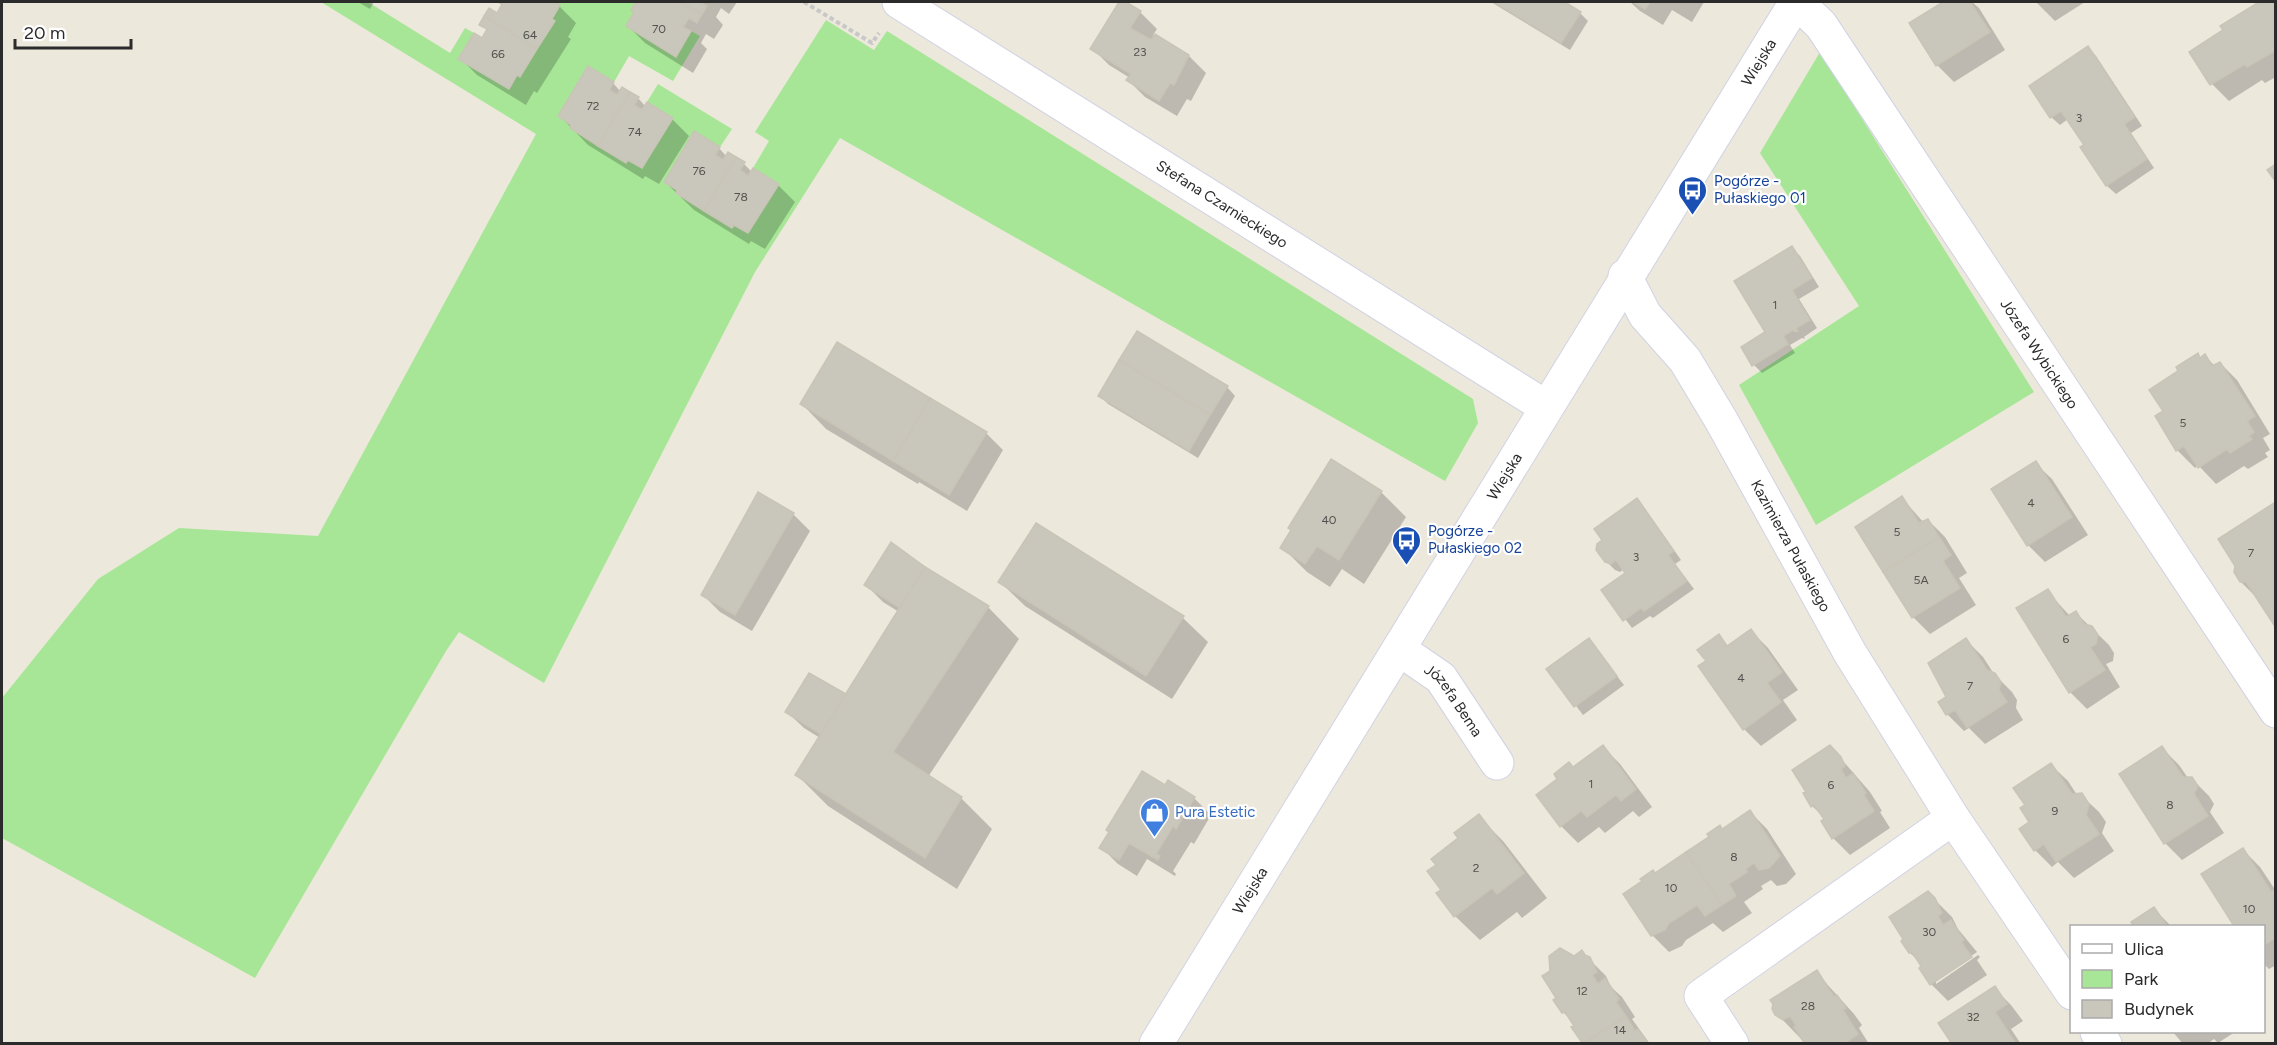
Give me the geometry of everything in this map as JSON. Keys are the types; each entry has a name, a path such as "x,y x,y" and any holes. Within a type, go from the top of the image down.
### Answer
{"street":[{"name":"Wiejska","path":"1156,1044 1625,276 1796,2"},
{"name":"Józefa Wybickiego","path":"1796,2 1821,25 2276,711"},
{"name":"Stefana Czarnieckiego","path":"890,15 1546,407"},
{"name":"Kazimierza Pułaskiego","path":"1625,276 1646,315 1685,360 1721,420 1850,653 1953,818 2070,990"},
{"name":"Józefa Bema","path":"1399,649 1441,678 1497,763"},
{"path":"1732,1044 1701,996 1953,818"}],"path":[{"path":"804,2 872,43 890,15"}],"green space":[{"path":"321,2 368,2 450,53 465,28 474,33 459,59 508,89 517,75 520,77 554,21 552,19 560,5 554,2 636,2 631,10 634,12 626,26 676,57 691,31 700,36 673,81 629,56 614,82 588,67 558,116 571,125 570,128 598,146 642,168 672,118 647,102 658,84 732,129 720,147 694,132 664,182 677,190 676,194 731,228 734,225 747,233 779,184 753,168 769,141 755,132 826,20 874,50 887,31 1473,399 1478,423 1445,481 840,138 755,272 544,683 459,632 255,978 2,838 2,698 98,579 179,528 318,536 536,134"},
{"path":"1820,52 2034,392 1816,525 1739,385 1859,306 1760,153"}],"building":[{"path":"498,2 554,2 560,5 552,19 555,21 537,49 484,16 489,8 497,13 502,4"},
{"path":"636,2 680,2 702,14 697,23 689,18 683,27 691,31 676,57 626,26 634,12 631,10"},
{"path":"680,2 699,2 707,6 702,14"},
{"path":"1119,2 1126,2 1141,11 1130,28 1151,40 1155,34 1189,55 1174,85 1170,83 1159,101 1126,80 1131,74 1090,49"},
{"path":"1494,2 1565,2 1581,12 1561,43"},
{"path":"1633,2 1650,2 1645,9"},
{"path":"1943,2 1970,2 1990,32 1936,66 1909,23"},
{"path":"2259,2 2276,2 2276,50 2247,67 2245,64 2210,85 2189,52 2223,30 2220,26"},
{"path":"484,16 537,49 520,77 517,75 509,89 458,59 474,33 482,38 487,29 479,25"},
{"path":"2088,46 2135,117 2124,124 2147,159 2106,186 2080,147 2084,145 2061,111 2050,118 2029,86"},
{"path":"588,66 614,82 609,90 617,95 622,87 630,92 598,146 570,128 571,125 558,116"},
{"path":"630,92 639,97 634,105 642,110 647,102 673,118 642,168 628,160 626,163 598,146"},
{"path":"694,131 720,147 715,155 723,160 728,152 736,157 704,211 676,193 677,190 664,182"},
{"path":"736,157 745,162 740,170 748,176 753,168 779,184 748,233 734,225 732,228 704,211"},
{"path":"2276,164 2276,182 2267,170"},
{"path":"1792,246 1812,278 1792,290 1810,320 1796,328 1798,331 1793,330 1783,336 1788,344 1752,366 1741,347 1765,332 1734,281"},
{"path":"1137,331 1228,386 1210,415 1119,360"},
{"path":"837,342 930,398 893,461 800,404"},
{"path":"2198,353 2200,358 2205,354 2212,366 2220,362 2255,416 2247,421 2254,432 2249,436 2252,439 2230,453 2227,449 2198,468 2184,446 2176,451 2155,416 2163,411 2149,390 2178,371 2176,367"},
{"path":"1119,360 1210,415 1189,451 1098,396"},
{"path":"930,398 987,432 949,495 893,461"},
{"path":"1331,459 1382,491 1339,560 1317,546 1305,564 1280,548 1291,530 1288,528"},
{"path":"2036,461 2072,517 2027,546 1991,489"},
{"path":"758,492 794,513 735,615 701,595"},
{"path":"1902,496 1919,523 1928,519 1939,537 1883,572 1855,527"},
{"path":"1637,498 1674,551 1668,555 1687,581 1644,611 1641,608 1623,621 1601,590 1625,573 1616,560 1611,564 1605,562 1596,550 1597,544 1602,540 1594,529"},
{"path":"2274,503 2276,505 2276,628 2246,582 2240,582 2234,572 2235,566 2218,539"},
{"path":"1036,523 1184,616 1146,676 998,582"},
{"path":"1939,537 1951,555 1943,561 1960,588 1912,618 1883,572"},
{"path":"891,542 925,567 900,608 864,585"},
{"path":"925,567 989,606 893,752 962,797 925,858 795,775"},
{"path":"2048,589 2066,617 2076,611 2084,624 2092,626 2098,635 2096,644 2090,647 2105,670 2069,693 2016,608"},
{"path":"1751,629 1782,672 1767,683 1781,702 1743,730 1698,666 1706,661 1697,650 1719,634 1727,646"},
{"path":"1589,638 1617,676 1574,707 1546,669"},
{"path":"1966,638 1987,670 1995,673 2001,682 1999,690 2007,702 1967,728 1955,710 1946,715 1938,702 1946,697 1928,663"},
{"path":"809,673 846,694 821,734 785,712"},
{"path":"1603,745 1636,789 1621,801 1616,795 1587,817 1581,811 1560,827 1536,795 1557,779 1554,774 1569,762 1573,767"},
{"path":"1830,745 1841,757 1845,766 1841,769 1846,778 1853,773 1874,811 1832,839 1821,821 1824,819 1814,805 1811,807 1803,793 1806,792 1792,770"},
{"path":"2162,746 2183,777 2192,777 2198,786 2194,794 2208,816 2164,844 2119,774"},
{"path":"2051,763 2072,794 2082,793 2089,804 2086,815 2099,834 2056,862 2044,844 2034,851 2019,829 2029,822 2020,808 2025,805 2013,788"},
{"path":"1142,771 1165,785 1168,780 1195,797 1176,829 1173,826 1156,854 1160,856 1158,860 1129,843 1119,860 1099,848 1109,832 1106,830"},
{"path":"1750,810 1780,856 1769,868 1759,870 1754,863 1746,869 1747,872 1729,884 1736,896 1722,905 1686,852 1709,837 1707,834 1720,825 1722,829"},
{"path":"1479,814 1524,873 1497,894 1492,888 1454,917 1436,893 1441,890 1427,871 1436,865 1431,859 1458,838 1454,833"},
{"path":"2243,848 2271,892 2276,889 2276,937 2265,944 2265,925 2233,925 2201,874"},
{"path":"1686,852 1722,905 1705,916 1697,905 1669,923 1665,930 1651,936 1623,894 1653,870 1655,873"},
{"path":"1928,891 1935,898 1942,913 1938,916 1943,925 1951,920 1964,940 1961,942 1972,957 1930,985 1912,952 1909,953 1901,941 1903,939 1889,917"},
{"path":"2154,907 2166,925 2132,925 2131,922"},
{"path":"1560,948 1574,956 1582,950 1590,957 1597,972 1592,975 1598,984 1605,978 1619,999 1616,1002 1626,1016 1583,1044 1571,1027 1574,1026 1565,1012 1562,1013 1553,1000 1556,998 1542,976 1550,971 1549,956"},
{"path":"1817,970 1834,997 1837,995 1846,1008 1843,1010 1858,1034 1844,1044 1805,1044 1790,1016 1783,1020 1775,1015 1772,1009 1773,1004 1770,1000"},
{"path":"1995,986 2007,1004 1995,1012 2016,1044 1952,1044 1938,1023"},
{"path":"1626,1016 1635,1031 1638,1029 1648,1044 1583,1044"}],"place":[{"name":"Pogórze - Pułaskiego 01","path":"1693,216"},
{"name":"Pogórze - Pułaskiego 02","path":"1407,566"},
{"name":"Pura Estetic","path":"1154,838"}]}
